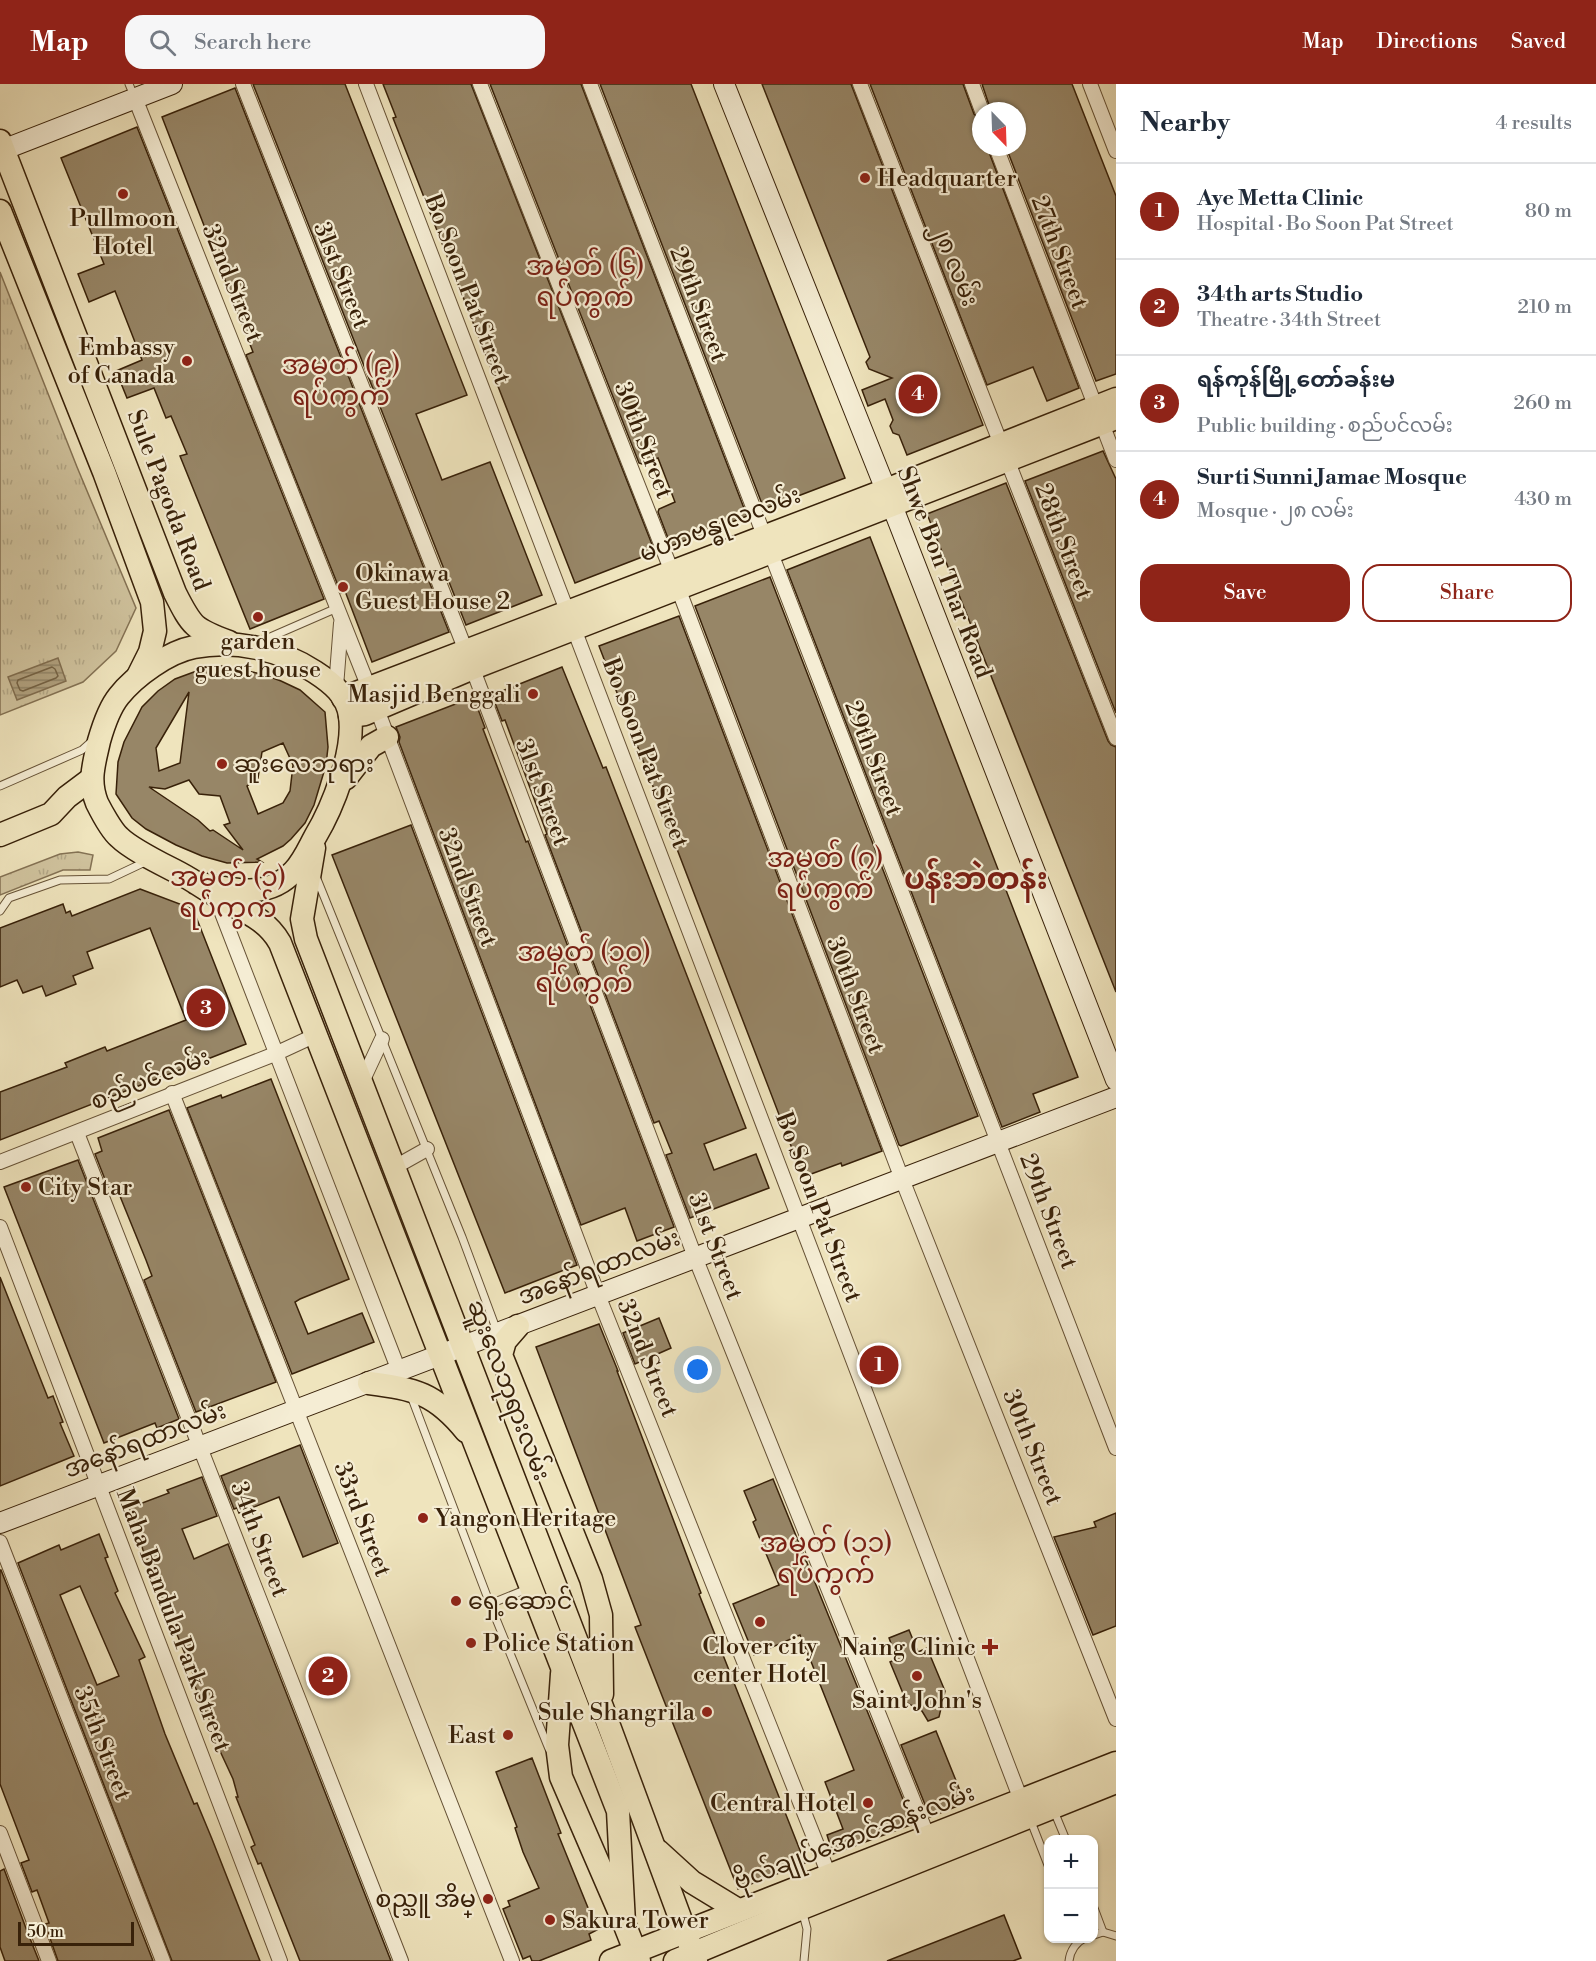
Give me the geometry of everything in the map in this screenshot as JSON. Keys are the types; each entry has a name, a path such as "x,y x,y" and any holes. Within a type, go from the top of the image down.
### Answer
{"main road":[{"path":"1,147 132,91 172,84"},
{"name":"Shwe Bon Thar Road","path":"724,84 889,497 1116,1080"},
{"name":"Sule Pagoda Road","path":"1,147 175,593 188,618 201,631 241,645"},
{"path":"0,211 104,472 152,602 155,631 150,652 138,676"},
{"name":"မဟာဗန္ဓုလလမ်း","path":"343,700 365,714 373,698 1107,412"},
{"path":"0,835 51,814 67,797 91,778 101,734 118,697 138,676 167,658 192,647 241,645 272,652 304,665 343,700 346,763 332,803 317,834 296,869 286,879 273,886 250,892 206,889"},
{"path":"332,803 360,759 371,746 387,736"},
{"name":"ဆူးလေဘုရားလမ်း","path":"91,778 98,804 118,837 152,859 262,920 273,931 280,943 618,1811 624,1923 637,1956"},
{"name":"ဆူးလေဘုရားလမ်း","path":"317,834 302,919 306,939 464,1346 686,1931 688,1959"},
{"name":"အနော်ရထာလမ်း","path":"403,1379 441,1355 1116,1097"},
{"path":"508,1330 501,1355 593,1588 601,1615 602,1707"},
{"path":"369,1383 403,1379 452,1413 476,1444"},
{"name":"အနော်ရထာလမ်း","path":"0,1523 369,1383"},
{"path":"562,1671 557,1745 561,1777 624,1923"},
{"name":"ဗိုလ်ချုပ်အောင်ဆန်းလမ်း","path":"610,1961 637,1956 686,1931 829,1875 931,1845 1025,1809 1116,1763"},
{"name":"ဗိုလ်ချုပ်အောင်ဆန်းလမ်း","path":"1025,1809 1053,1807 1116,1782"},
{"name":"ဗိုလ်ချုပ်အောင်ဆန်းလမ်း","path":"688,1959 802,1908 931,1845"},
{"path":"654,1848 692,1882 738,1910"},
{"path":"605,1877 609,1904 622,1941 619,1954 610,1961"}],"street":[{"name":"31st Street","path":"243,84 469,659 695,1257 931,1845"},
{"name":"Bo Soon Pat Street","path":"366,84 1025,1809"},
{"name":"30th Street","path":"480,84 675,580 902,1179 1116,1719"},
{"name":"29th Street","path":"590,84 1116,1448"},
{"name":"၂၈ လမ်း","path":"860,84 1005,452"},
{"path":"972,84 979,102"},
{"path":"1090,84 1116,151"},
{"name":"32nd Street","path":"132,91 373,698 598,1295 829,1875"},
{"name":"27th Street","path":"1000,156 1107,412 1116,460"},
{"name":"28th Street","path":"1005,452 1116,738"},
{"path":"339,613 343,700"},
{"path":"206,889 275,1054 403,1379"},
{"name":"စည်ပင်လမ်း","path":"0,1162 275,1054 316,1035"},
{"path":"362,1082 382,1039"},
{"name":"33rd Street","path":"172,1093 512,1961"},
{"name":"34th Street","path":"77,1133 401,1961"},
{"path":"395,1167 427,1149"},
{"name":"Maha Bandula Park Street","path":"0,1227 280,1961"},
{"name":"35th Street","path":"0,1542 163,1961"},
{"path":"0,1833 49,1961"}],"lane":[{"path":"241,645 339,613"},
{"path":"0,786 82,750 101,734"},
{"path":"0,911 9,898 60,880 109,879 152,859"},
{"path":"311,865 427,1149 508,1330"},
{"path":"403,1379 490,1604 561,1777"},
{"path":"490,1604 530,1588"},
{"path":"1053,1807 1064,1835"},
{"path":"1025,1809 1044,1855"},
{"path":"802,1908 807,1929 804,1961"},
{"path":"1098,1919 1103,1932"},
{"path":"1098,1934 1103,1932 1116,1936"},
{"path":"1069,1961 1070,1953 1079,1943"}],"green space":[{"path":"0,272 136,608 116,651 83,682 0,715"},
{"path":"78,852 93,855 90,870 63,870 0,895 0,877 60,854"}],"water":[{"path":"58,658 66,681 17,700 8,677"}],"building":[{"path":"253,84 345,84 467,395 416,414 442,480 490,462 542,595 466,625"},
{"path":"383,84 471,84 655,552 575,583 393,118 396,117"},
{"path":"490,84 581,84 747,516 671,546 658,512 659,509 675,502 658,458 639,463"},
{"path":"600,84 691,84 845,478 764,509"},
{"path":"762,84 851,84 983,425 907,455 899,435 893,433 890,426 893,420 885,399 868,406 862,390 892,378 869,369 866,362 870,357"},
{"path":"870,84 963,84 972,109 972,156 990,156 1079,388 1047,401 1033,367 987,385"},
{"path":"982,84 1072,84 1116,196 1116,374 1096,381 1009,156 1026,156 1026,102 988,102"},
{"path":"235,88 449,632 372,662 345,591 341,593 246,355 253,352 162,117"},
{"path":"137,127 324,599 250,629 180,456 187,454 171,416 166,418 154,388 127,398 116,371 142,360 115,291 89,302 78,274 104,264 61,158"},
{"path":"1103,451 1116,479 1116,713 1025,481"},
{"path":"1006,483 1108,741 1116,747 1116,992 927,514"},
{"path":"870,537 1078,1077 1033,1094 1040,1112 1002,1127 787,570"},
{"path":"770,577 978,1116 901,1146 695,606"},
{"path":"679,616 882,1151 803,1177 599,646"},
{"name":"ဆူးလေဘုရား","path":"222,666 262,674 300,690 325,712 328,747 326,765 314,805 305,823 291,839 283,846 257,859 262,862 227,863 176,845 146,829 132,818 116,794 118,762 124,742 142,707 158,691 175,679 202,669","holes":["189,692 180,763 159,771 156,748","283,743 293,765 290,791 283,803 258,814 247,786 258,778 262,752","189,780 199,794 220,796 230,823 224,825 243,850 213,830 210,831 198,820 149,787 165,789"]},
{"path":"562,667 603,768 606,767 746,1128 704,1144 714,1170 756,1154 769,1188 690,1218 666,1155 672,1153 659,1121 654,1123 545,835 547,834 505,720 502,721 492,695"},
{"path":"471,698 472,702 475,701 485,728 483,729 526,842 528,841 674,1227 637,1241 625,1208 581,1225 399,742 400,737 396,727"},
{"path":"411,825 577,1265 505,1293 332,855"},
{"path":"140,889 193,909 246,1044 0,1140 0,1092 67,1067 65,1063 105,1047 107,1051 186,1020 150,928 87,952 93,968 73,976 76,984 46,996 42,986 23,993 17,980 0,987 0,928 63,904 66,913 70,911 72,916"},
{"path":"271,1079 349,1279 295,1302 308,1334 362,1313 374,1342 292,1374 187,1108 221,1095 222,1098"},
{"path":"169,1110 276,1382 196,1412 144,1280 152,1276 146,1260 115,1184 108,1187 95,1154 102,1151 98,1138"},
{"path":"78,1160 179,1419 157,1428 155,1423 104,1443 4,1187"},
{"path":"0,1277 48,1398 53,1396 63,1422 60,1423 74,1456 0,1486"},
{"path":"659,1318 671,1348 635,1364 623,1333"},
{"path":"599,1324 701,1593 699,1594 805,1863 738,1889 635,1627 641,1625 536,1347"},
{"path":"300,1445 338,1543 303,1557 279,1497 239,1513 237,1508 234,1509 221,1476"},
{"path":"202,1477 217,1516 182,1529 194,1559 228,1544 391,1961 300,1961 261,1863 258,1864 251,1847 255,1845 236,1797 238,1797 233,1779 213,1736 216,1735 193,1682 196,1681 143,1550 129,1508 169,1493 167,1490"},
{"path":"773,1479 913,1824 833,1854 827,1835 843,1829 825,1782 854,1770 812,1664 800,1635 754,1655 733,1604 779,1585 753,1522 756,1520 744,1491"},
{"path":"1116,1513 1116,1626 1093,1635 1054,1537 1096,1527 1094,1522"},
{"path":"99,1534 108,1557 105,1558 118,1591 115,1593 145,1657 139,1660 165,1734 194,1804 197,1803 260,1961 172,1961 18,1563 59,1545 61,1550","holes":["80,1586 119,1676 97,1685 60,1595"]},
{"path":"0,1570 153,1961 58,1961 45,1924 49,1923 37,1890 32,1892 21,1863 29,1860 0,1784"},
{"name":"Saint John's","path":"909,1630 918,1652 927,1648 945,1691 939,1717 928,1721 922,1711 907,1703 890,1662 897,1659 889,1638"},
{"path":"936,1731 965,1803 930,1817 901,1745"},
{"path":"532,1758 561,1833 558,1834 597,1930 589,1934 591,1940 539,1961 532,1961 530,1956 523,1959 503,1909 510,1906 508,1901 539,1888 523,1852 515,1828 517,1827 496,1772"},
{"path":"4,1869 39,1961 5,1961 0,1947 0,1871"},
{"path":"1004,1915 1021,1958 1013,1961 887,1961"}],"place":[{"name":"Headquarter","path":"865,178"},
{"name":"Pullmoon Hotel","path":"123,194"},
{"name":"Embassy of Canada","path":"187,361"},
{"name":"Surti Sunni Jamae Mosque","path":"918,394"},
{"name":"Okinawa Guest House 2","path":"343,587"},
{"name":"garden guest house","path":"258,617"},
{"name":"Masjid Benggali","path":"533,694"},
{"name":"ဆူးလေဘုရား","path":"222,764"},
{"name":"ရန်ကုန်မြို့တော်ခန်းမ","path":"206,1008"},
{"name":"City Star","path":"26,1187"},
{"name":"Aye Metta Clinic","path":"879,1365"},
{"name":"Yangon Heritage","path":"423,1518"},
{"name":"ရှေ့ဆောင်","path":"456,1601"},
{"name":"Clover city center Hotel","path":"760,1622"},
{"name":"Police Station","path":"471,1643"},
{"name":"Naing Clinic","path":"990,1647"},
{"name":"34th arts Studio","path":"328,1676"},
{"name":"Saint John's","path":"917,1676"},
{"name":"Sule Shangrila","path":"707,1712"},
{"name":"East","path":"508,1735"},
{"name":"Central Hotel","path":"868,1803"},
{"name":"စည္သူ အိမ္","path":"488,1899"},
{"name":"Sakura Tower","path":"550,1920"}],"district":[{"name":"အမှတ် (၆) ရပ်ကွက်","path":"585,282"},
{"name":"အမှတ် (၉) ရပ်ကွက်","path":"341,380"},
{"name":"အမှတ် (၇) ရပ်ကွက်","path":"825,874"},
{"name":"ပန်းဘဲတန်း","path":"976,879"},
{"name":"အမှတ် (၁) ရပ်ကွက်","path":"228,892"},
{"name":"အမှတ် (၁၀) ရပ်ကွက်","path":"584,968"},
{"name":"အမှတ် (၁၁) ရပ်ကွက်","path":"826,1558"}]}
